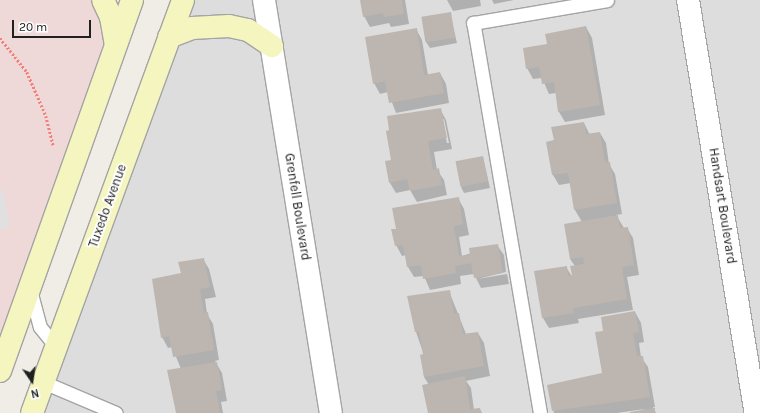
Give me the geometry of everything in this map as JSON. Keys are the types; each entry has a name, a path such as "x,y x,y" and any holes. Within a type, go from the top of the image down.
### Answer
{"main road":[{"path":"103,0 111,17 116,45"},
{"path":"0,371 132,0"},
{"name":"Tuxedo Avenue","path":"32,413 183,0"},
{"path":"169,37 192,28 229,26 248,30 272,46"}],"street":[{"name":"Grenfell Boulevard","path":"264,0 331,413"},
{"name":"Handsart Boulevard","path":"688,0 756,413"}],"lane":[{"path":"540,413 473,23 607,0"},
{"path":"29,288 40,327 56,347"},
{"path":"43,382 116,413"}],"path":[{"path":"0,38 27,72 46,116 55,153"}],"shaded area":[{"path":"0,0 93,0 103,29 103,50 0,371"},
{"path":"183,0 760,0 760,413 32,413"},
{"path":"0,190 3,190 10,226 0,229"}],"building":[{"path":"360,0 402,0 404,14 384,17 383,13 363,17"},
{"path":"451,12 455,38 425,42 421,17"},
{"path":"586,26 600,105 558,112 554,82 542,84 539,67 526,69 523,48 547,44 545,34"},
{"path":"417,28 424,75 440,72 444,93 389,103 385,81 373,84 365,37"},
{"path":"441,108 447,138 428,141 433,170 439,168 442,185 410,191 407,179 389,183 385,161 391,160 386,131 389,130 387,116"},
{"path":"584,122 586,134 600,132 605,163 610,162 617,203 574,210 568,173 552,175 546,142 554,140 551,127"},
{"path":"483,156 488,182 460,187 456,161"},
{"path":"459,197 463,224 454,226 459,256 470,255 469,248 498,244 503,273 474,278 471,263 455,266 456,273 423,279 421,265 407,267 403,245 395,246 391,229 396,229 392,208"},
{"path":"618,215 620,228 628,227 634,265 622,267 627,299 573,308 574,313 542,318 534,271 567,266 568,276 572,275 570,266 584,264 583,257 570,259 564,224"},
{"path":"204,258 210,287 200,289 204,313 208,312 214,350 173,357 169,336 161,338 152,279 181,273 178,262"},
{"path":"450,290 454,314 459,313 463,334 478,332 484,366 424,377 420,355 423,354 419,332 415,332 407,296"},
{"path":"635,311 639,332 633,333 637,356 643,356 650,397 552,411 547,385 602,373 595,332 603,331 601,317"},
{"path":"217,362 222,390 216,391 220,413 176,413 167,370"},
{"path":"465,376 470,409 480,408 481,413 428,413 422,385"},
{"path":"655,408 655,413 630,413 630,412"}]}
